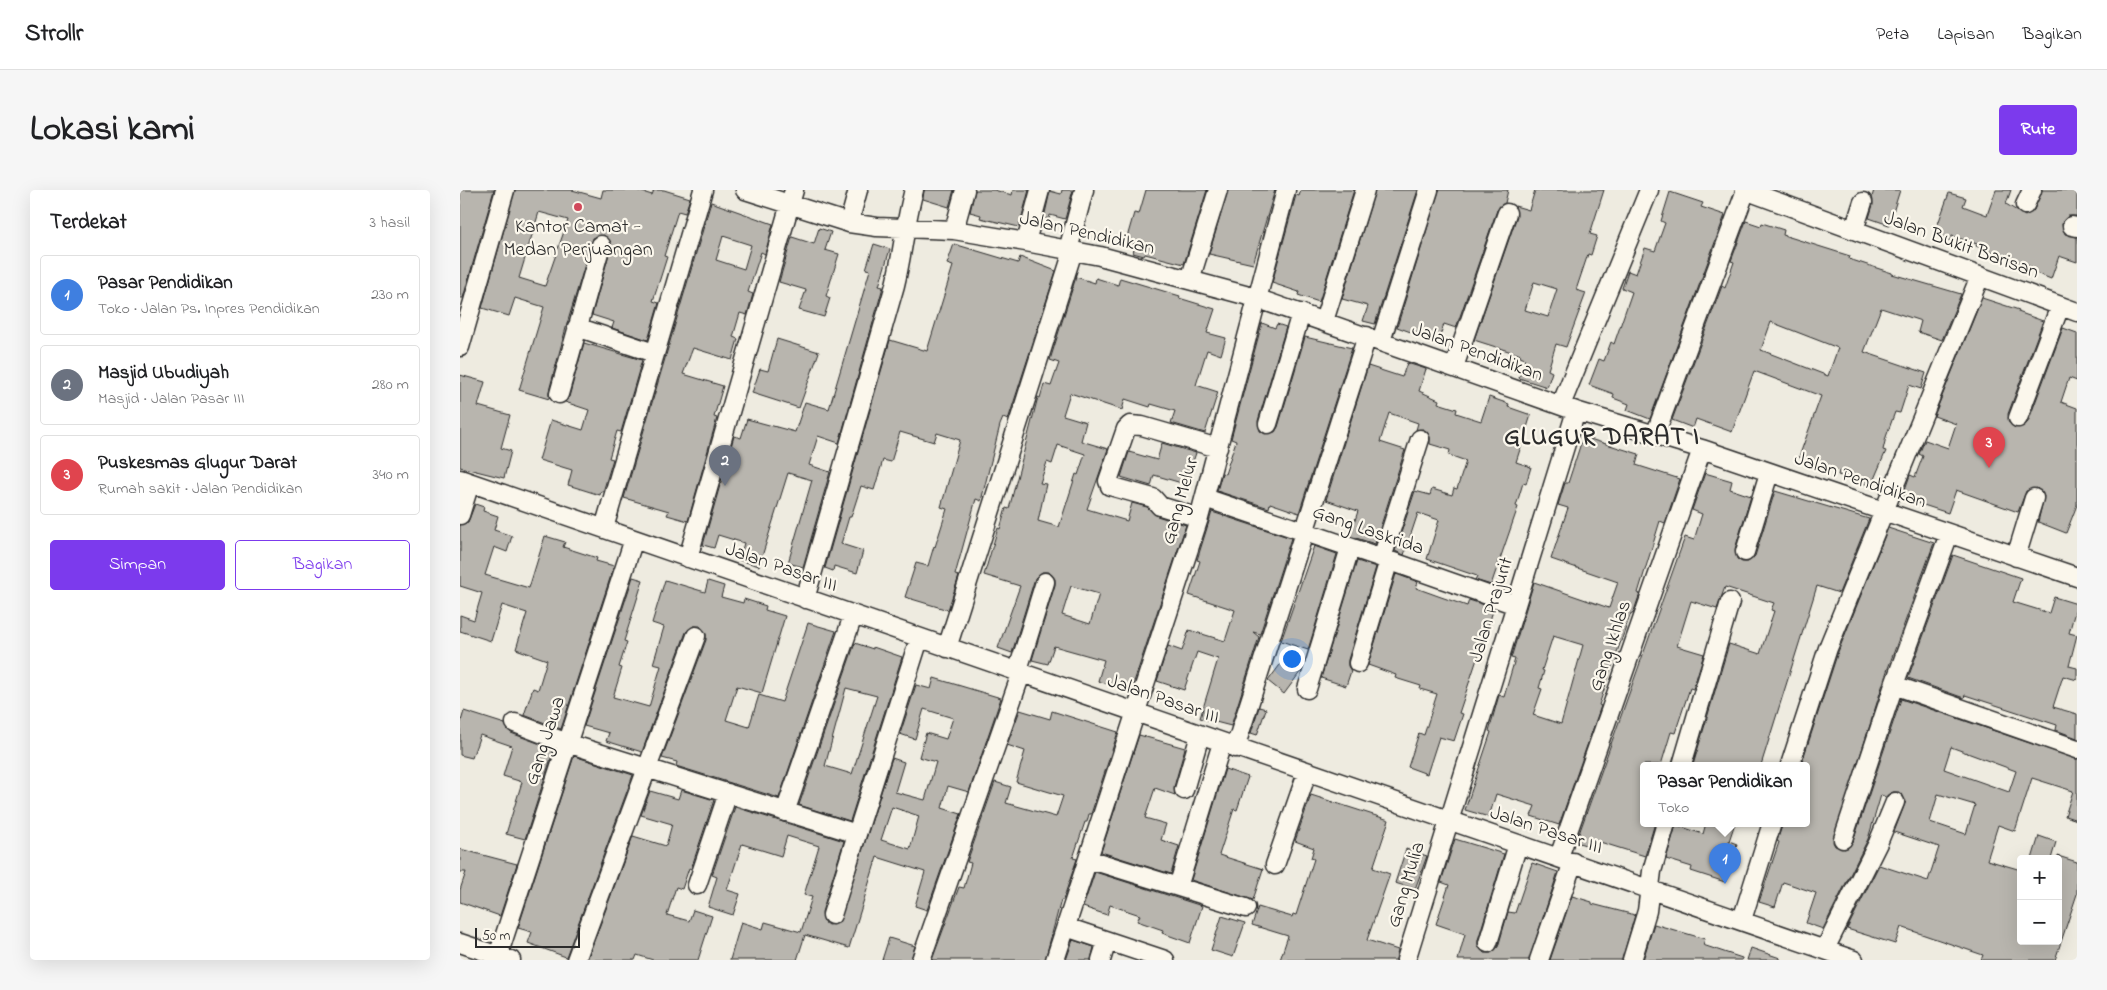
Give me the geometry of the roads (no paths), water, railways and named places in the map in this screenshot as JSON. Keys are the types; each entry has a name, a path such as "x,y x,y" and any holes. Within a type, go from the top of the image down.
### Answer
{"street":[{"path":"460,347 505,190"},
{"path":"604,528 702,190"},
{"name":"Jalan Pendidikan","path":"745,190 792,197 849,223 954,230 1070,250 1256,298 1569,408 1702,449 2077,578"},
{"path":"849,223 858,190"},
{"path":"805,600 895,285 904,246 904,227 914,190"},
{"path":"954,230 964,190"},
{"path":"1026,242 1040,190"},
{"path":"947,648 1070,250 1084,190"},
{"path":"1190,280 1218,190"},
{"name":"Gang Melur","path":"1055,960 1137,714 1206,498 1256,298 1286,190"},
{"path":"1324,321 1365,190"},
{"path":"1178,887 1374,338 1429,190"},
{"name":"Jalan Prajurit","path":"1449,822 1516,606 1569,408 1649,190"},
{"path":"1656,435 1755,192"},
{"name":"Jalan Bukit Barisan","path":"1755,192 2077,312"},
{"path":"688,558 792,197"},
{"path":"1854,230 1863,202"},
{"path":"1454,367 1507,212"},
{"path":"559,394 601,245"},
{"path":"1791,762 1828,648 1980,276"},
{"path":"2018,418 2060,306"},
{"path":"1268,424 1301,313"},
{"path":"577,328 654,353"},
{"path":"1200,518 1160,506 1153,498 1114,488 1108,485 1108,481 1126,429 1130,425 1142,426 1218,448"},
{"path":"1358,663 1420,440"},
{"name":"Gang Ikhlas","path":"1539,960 1566,860 1702,449"},
{"path":"1745,552 1769,472"},
{"path":"460,515 465,481"},
{"name":"Jalan Pasar III","path":"465,481 1019,674 1449,822 1650,888 1854,960"},
{"name":"Gang Laskrida","path":"1206,498 1386,559 1516,606"},
{"path":"2016,557 2034,498"},
{"path":"1843,839 1894,685 1950,534"},
{"name":"Gang Jawa","path":"505,958 567,743 634,539"},
{"path":"1307,689 1350,548"},
{"path":"921,960 1019,674 1045,582"},
{"path":"1683,762 1730,602"},
{"path":"785,812 853,616"},
{"path":"576,960 696,636"},
{"path":"832,915 919,639"},
{"path":"1894,685 2077,748"},
{"path":"515,723 567,743 857,834"},
{"path":"1184,790 1200,735"},
{"path":"1275,866 1307,772"},
{"path":"697,885 728,794"},
{"path":"1825,949 1878,843 1895,802"},
{"name":"Gang Mulia","path":"1406,960 1449,822"},
{"path":"1632,960 1646,911 1652,871 1665,827"},
{"path":"1742,920 1771,827"},
{"path":"1488,943 1518,844"},
{"path":"1088,859 1246,908"},
{"path":"1066,927 1165,960"},
{"path":"1101,960 1107,941"},
{"path":"460,943 505,958"}],"place":[{"name":"Kantor Camat - Medan Perjuangan","path":"578,207"},
{"name":"Puskesmas Glugur Darat","path":"1989,468"},
{"name":"Masjid Ubudiyah","path":"725,486"},
{"name":"Pasar Pendidikan","path":"1725,884"}],"district":[{"name":"GLUGUR DARAT I","path":"1602,438"}]}
